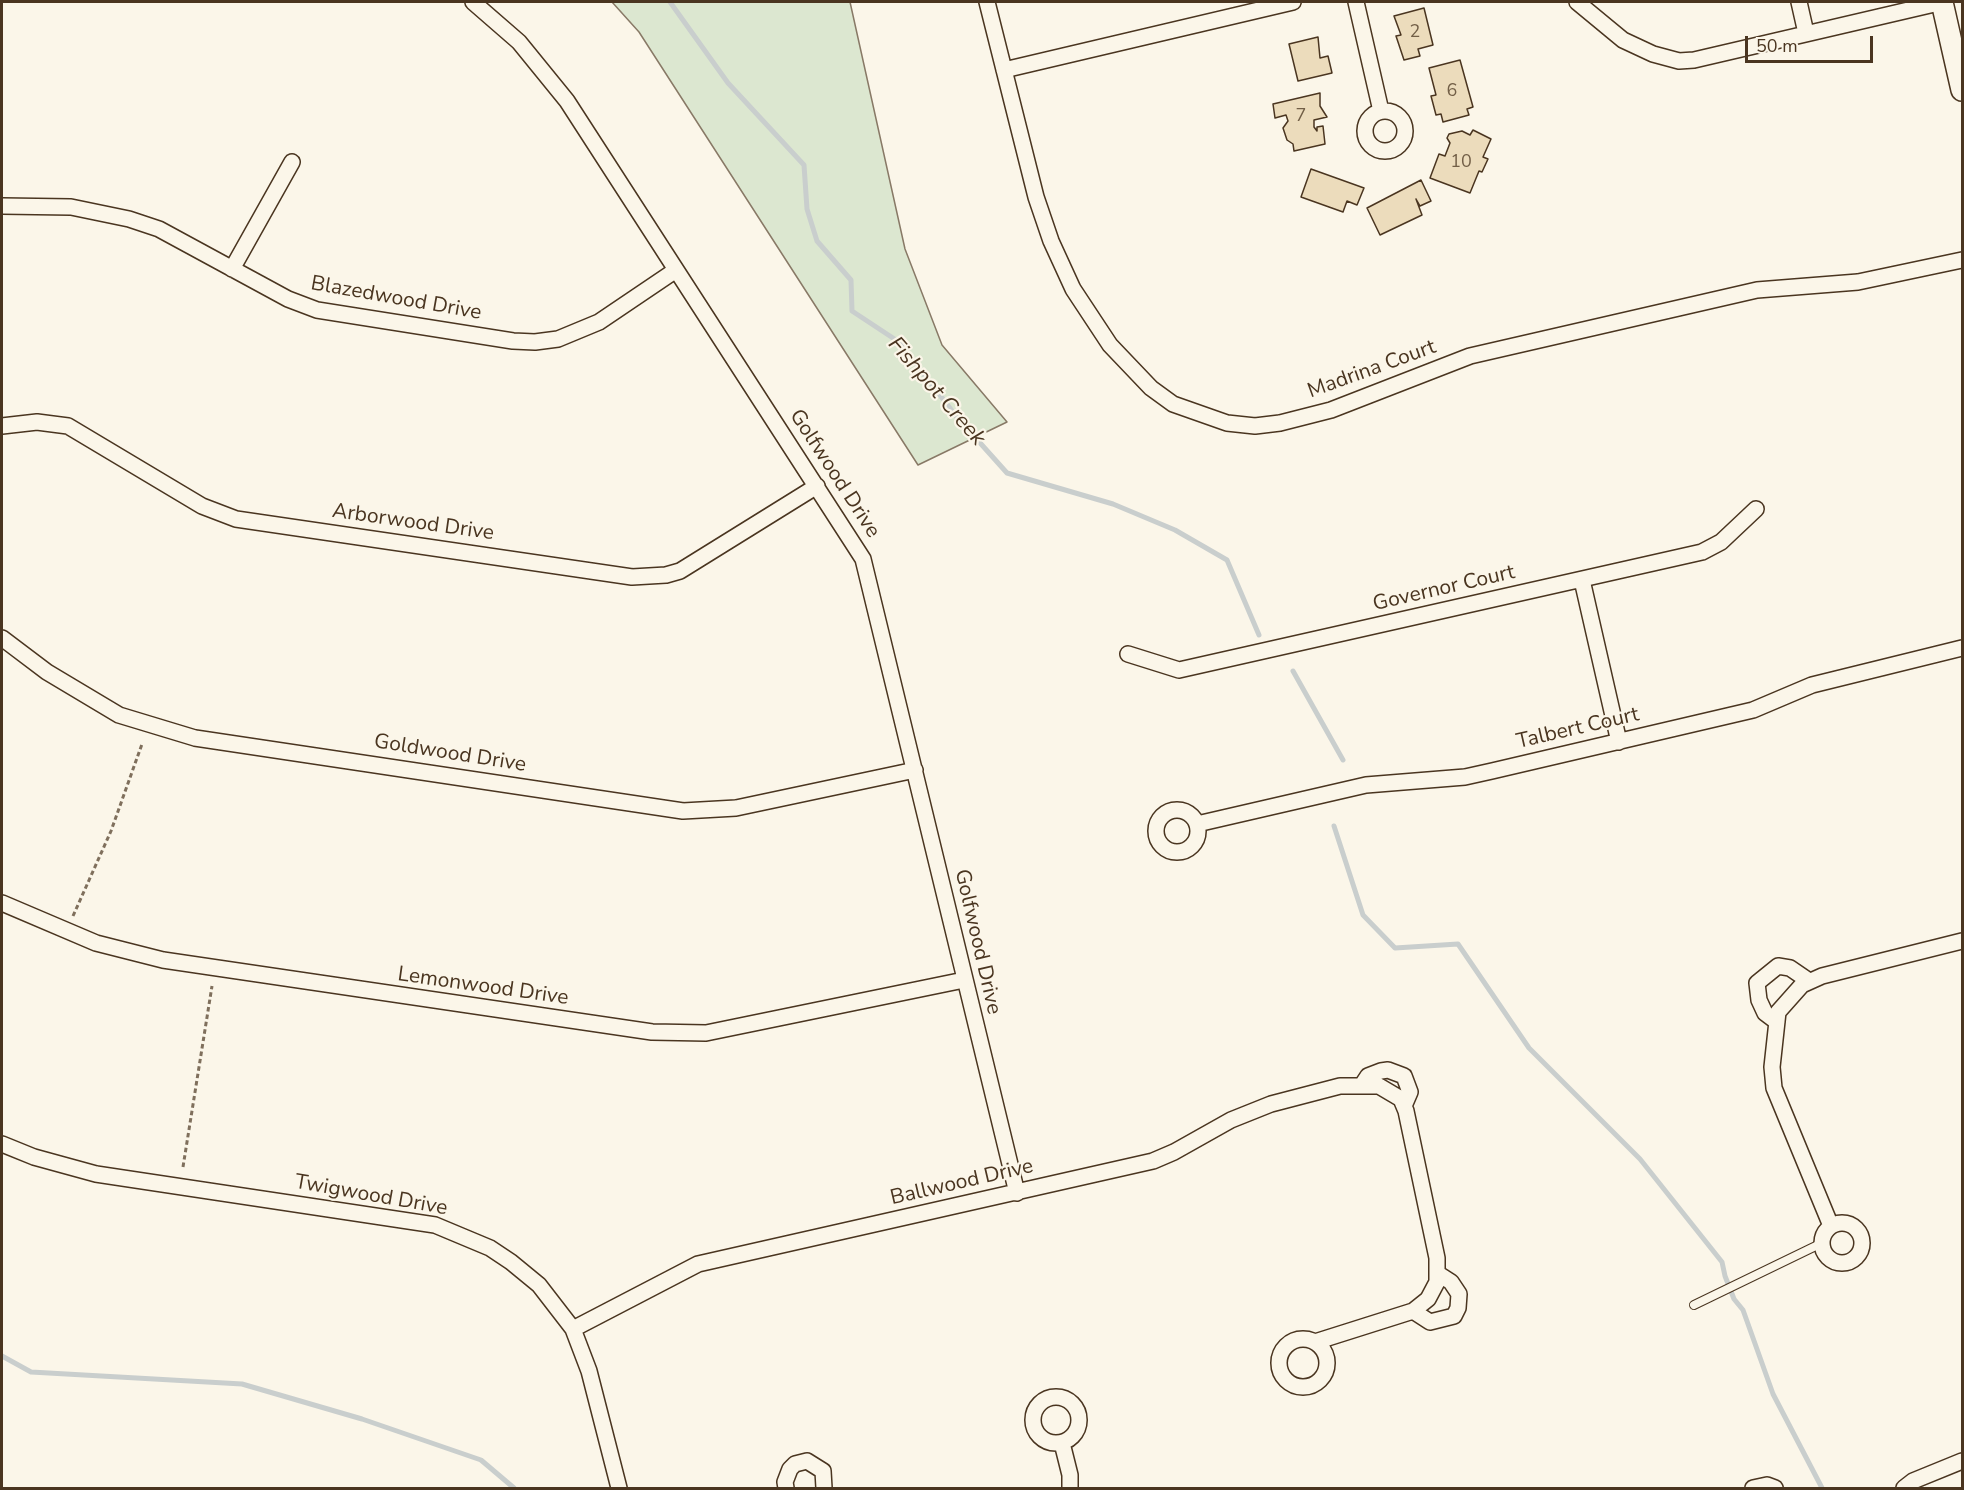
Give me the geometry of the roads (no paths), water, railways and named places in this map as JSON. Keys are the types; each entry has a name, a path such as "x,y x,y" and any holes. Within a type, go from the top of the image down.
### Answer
{"street":[{"name":"Golfwood Drive","path":"473,2 504,27 525,49 567,101 863,559 1017,1193"},
{"name":"Madrina Court","path":"987,2 1047,230 1059,262 1091,318 1130,368 1151,388 1173,404 1227,423 1255,426 1280,423 1331,410 1470,356 1757,290 1858,282 1962,260"},
{"path":"1004,70 1293,2"},
{"path":"1356,2 1381,111"},
{"path":"1577,2 1623,40 1653,54 1679,61 1694,60 1942,2 1962,90"},
{"path":"1799,2 1806,33"},
{"path":"232,269 292,162"},
{"name":"Blazedwood Drive","path":"2,206 71,207 129,219 159,229 288,299 330,313 535,342 558,339 599,322 676,270"},
{"name":"Arborwood Drive","path":"2,426 37,422 68,426 202,506 228,517 632,577 658,576 680,571 817,486"},
{"name":"Governor Court","path":"1128,654 1179,670 1582,580 1702,552 1721,542 1756,509"},
{"path":"1582,580 1618,741"},
{"name":"Goldwood Drive","path":"2,638 47,672 119,715 187,736 671,809 711,811 736,808 915,770"},
{"name":"Talbert Court","path":"1197,824 1366,785 1466,777 1753,710 1812,685 1962,648"},
{"name":"Lemonwood Drive","path":"2,903 96,943 163,960 652,1032 706,1033 964,980"},
{"path":"1831,1226 1776,1094 1772,1067 1778,1012 1793,993 1809,981 1836,972 1962,941"},
{"path":"1777,1022 1765,1012 1759,1000 1757,983 1778,966 1790,968 1809,981"},
{"name":"Ballwood Drive","path":"573,1329 698,1264 1153,1161 1174,1152 1231,1120 1271,1104 1323,1090 1362,1085 1379,1086 1394,1093 1401,1099 1404,1106 1437,1258 1434,1293 1413,1311 1315,1342"},
{"name":"Twigwood Drive","path":"2,1144 34,1157 96,1174 435,1225 467,1237 511,1262 539,1286 573,1329 589,1371 619,1488"},
{"path":"1844,1223 1856,1229 1862,1240 1859,1253 1850,1262 1836,1262 1826,1255 1822,1243 1823,1236 1831,1226 1844,1223"},
{"path":"1413,1311 1430,1322 1454,1316 1458,1308 1459,1294 1451,1282 1437,1273"},
{"path":"1062,1443 1070,1475 1070,1488"},
{"path":"786,1488 785,1482 790,1469 795,1464 807,1461 823,1472 824,1488"},
{"path":"1904,1488 1913,1481 1962,1461"},
{"path":"1753,1488 1767,1485 1775,1488"}],"lane":[{"path":"1694,1305 1747,1276 1822,1243"}],"waterway":[{"name":"Fishpot Creek","path":"670,2 728,83 804,165 807,209 817,241 851,280 852,311 899,342 956,416 1007,473 1113,504 1175,530 1227,560 1259,635"},
{"path":"1293,671 1343,760"},
{"path":"1334,826 1363,915 1395,948 1458,944 1529,1048 1640,1159 1722,1262 1734,1299 1743,1310 1773,1394 1822,1488"},
{"path":"2,1356 31,1372 242,1384 362,1419 481,1460 514,1488"}]}
